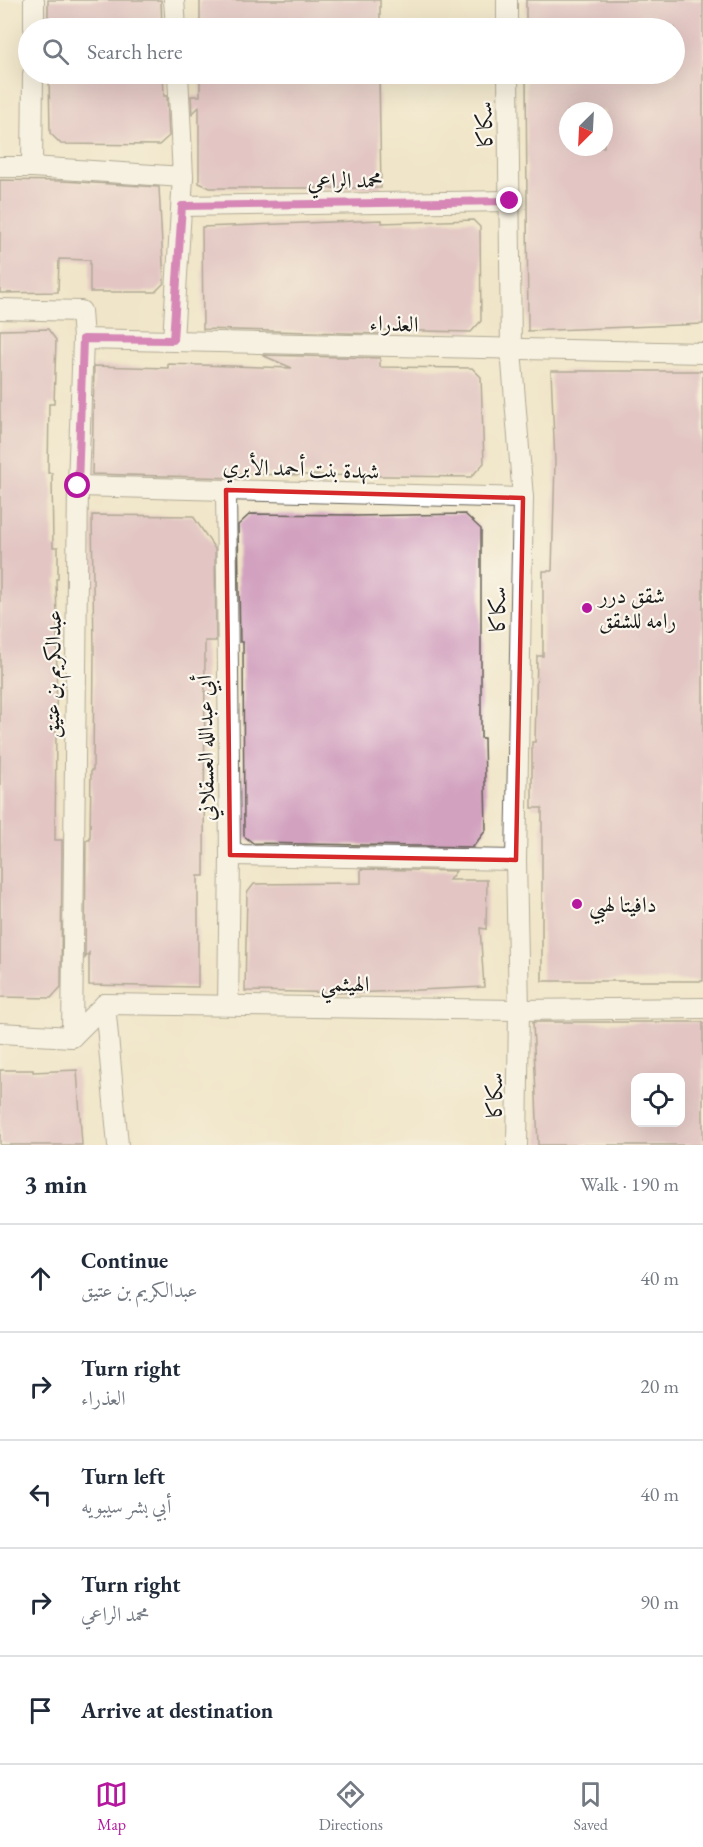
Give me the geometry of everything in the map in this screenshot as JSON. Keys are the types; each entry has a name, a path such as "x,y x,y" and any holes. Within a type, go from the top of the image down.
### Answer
{"street":[{"path":"34,0 34,18"},
{"path":"174,0 175,18"},
{"path":"507,0 507,18"},
{"path":"32,167 33,84"},
{"path":"173,340 183,177 178,84"},
{"name":"سكاكا","path":"508,84 511,350 523,498 516,860 519,1010 517,1145"},
{"path":"0,167 183,177"},
{"name":"محمد الراعي","path":"182,206 510,201"},
{"name":"عبدالكريم بن عتيق","path":"0,309 81,311 83,339 78,486 72,1037"},
{"name":"العذراء","path":"83,339 703,353"},
{"name":"شهدة بنت أحمد الأبري","path":"78,486 523,498"},
{"name":"أبي عبدالله العسقلاني","path":"226,490 230,855 228,1005"},
{"path":"230,855 516,860"},
{"path":"0,1033 72,1037 105,1004"},
{"path":"105,1004 118,1145"},
{"name":"الهيثمي","path":"105,1004 519,1010 703,1008"}],"highlighted area":[{"path":"226,490 523,498 516,860 230,855"}],"building":[{"path":"48,0 161,0 162,18 48,18"},
{"path":"200,0 380,0 380,18 200,18"},
{"path":"526,0 703,0 703,324 528,331 526,84 685,84 685,18 526,18"},
{"path":"49,84 163,84 164,96 167,96 169,136 159,145 61,144 50,133"},
{"path":"200,84 379,84 381,188 210,188 199,183 199,107 192,114 191,96 200,96"},
{"path":"0,180 159,187 164,283 155,292 90,292 90,260 59,259 58,292 0,293"},
{"path":"382,220 382,223 473,220 480,227 481,321 471,332 381,330 381,334 203,329 202,227"},
{"path":"48,329 56,340 54,404 49,404 48,473 52,473 53,547 58,547 55,840 62,840 61,987 51,998 0,997 0,330"},
{"path":"262,355 380,358 380,367 472,368 481,377 484,463 471,477 237,474 237,478 92,474 94,366 168,368 168,364 292,368"},
{"path":"551,371 703,371 703,981 542,981 542,808 532,808 532,742 535,742 537,656 543,656 543,571 552,571 555,462"},
{"path":"250,514 354,516 465,514 481,529 481,738 484,738 486,830 473,847 253,843 244,836 243,642 240,642 238,525"},
{"path":"92,515 193,516 215,549 216,641 205,641 204,876 198,876 198,987 89,985 89,953 85,958 86,840 90,840 91,770 93,770"},
{"path":"361,869 456,871 449,880 487,880 486,929 480,928 484,987 354,993 245,991 247,893 254,884 361,883"},
{"path":"533,1022 703,1022 703,1145 538,1145"},
{"path":"0,1070 33,1070 33,1072 77,1070 82,1145 0,1145"}],"place":[{"name":"شقق درر رامه للشقق","path":"587,608"},
{"name":"دافيتا لهبي","path":"577,904"}],"route":[{"path":"78,486 83,339 173,340 182,206 510,201"}]}
